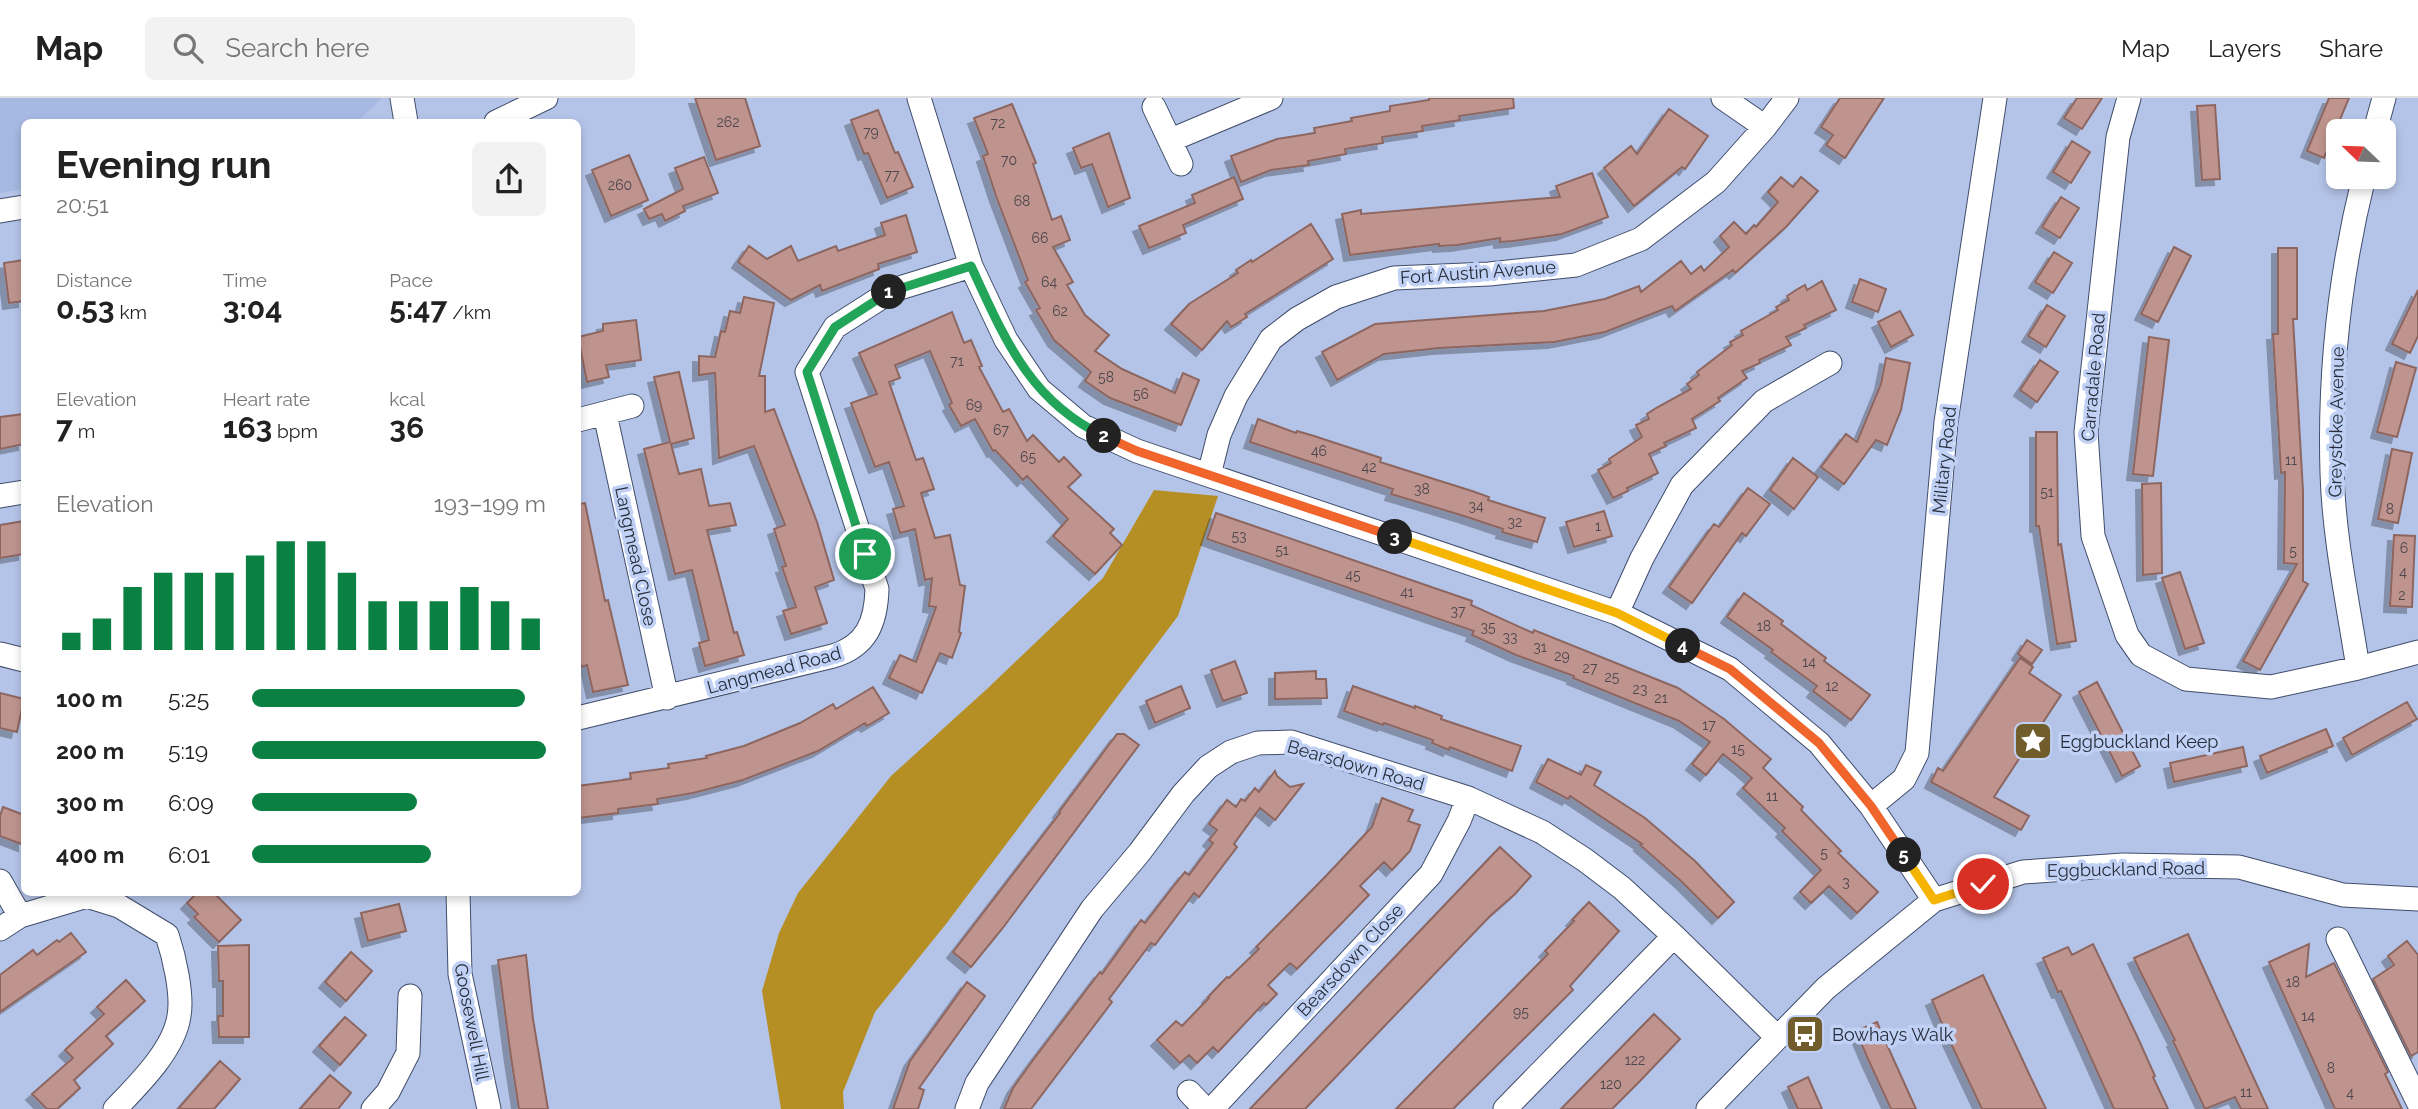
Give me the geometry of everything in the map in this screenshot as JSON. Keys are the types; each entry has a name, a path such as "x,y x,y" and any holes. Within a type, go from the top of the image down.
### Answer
{"street":[{"path":"402,98 406,119"},
{"path":"502,119 546,98"},
{"path":"919,98 971,266 1006,340 1039,389 1083,426 1137,451 1617,613 1730,669 1819,743 1871,806 1934,900"},
{"path":"1171,141 1271,98"},
{"path":"1723,98 1765,127"},
{"name":"Fort Austin Avenue","path":"1209,474 1219,435 1236,396 1271,339 1297,319 1336,297 1394,278 1489,274 1576,265 1641,239 1716,182 1787,98"},
{"name":"Military Road","path":"1871,806 1905,779 1917,753 1946,422 1995,98"},
{"name":"Carradale Road","path":"2129,98 2118,137 2086,432 2093,536 2127,635 2141,655 2186,679 2271,687 2418,652"},
{"path":"2378,119 2384,98"},
{"path":"1154,107 1181,164"},
{"name":"Greystoke Avenue","path":"2358,668 2339,562 2332,473 2334,364 2347,254 2361,189"},
{"path":"0,211 21,208"},
{"name":"Langmead Road","path":"581,717 845,653 864,635 876,612 877,589 807,372 835,327 893,290 971,266"},
{"path":"1617,613 1642,558 1682,485 1763,401 1830,363"},
{"path":"581,419 632,406"},
{"name":"Langmead Close","path":"605,414 667,698"},
{"path":"0,496 21,492"},
{"path":"0,654 21,659"},
{"name":"Bearsdown Road","path":"967,1109 977,1083 1092,909 1139,853 1183,794 1208,767 1231,752 1258,743 1292,742 1468,798 1542,832 1585,860 1647,909 1777,1037"},
{"name":"Bearsdown Close","path":"1212,1109 1431,874 1468,798"},
{"name":"Eggbuckland Road","path":"1708,1109 1826,988 1934,900 2022,872 2123,865 2239,867 2343,895 2418,899"},
{"path":"0,881 20,916"},
{"path":"0,929 20,916 87,896 119,906 167,935 176,964 180,1016 160,1060 115,1109"},
{"name":"Goosewell Hill","path":"458,896 460,974 489,1109"},
{"path":"1505,1109 1674,936"},
{"path":"2338,939 2418,1102"},
{"path":"373,1109 388,1092 408,1053 410,996"},
{"path":"1189,1092 1205,1109"}],"shaded area":[{"path":"0,98 381,98 360,119 21,119 21,190 0,193"},
{"path":"1154,490 1218,496 1178,616 946,924 875,1012 843,1092 844,1109 781,1109 762,991 779,933 798,893 891,776 1103,578"}],"building":[{"path":"695,98 745,98 760,146 716,160"},
{"path":"1429,98 1513,98 1514,108 1459,116 1460,120 1422,126 1423,131 1382,137 1383,143 1345,149 1346,154 1308,161 1309,165 1271,170 1241,182 1231,156 1277,139 1315,133 1314,128 1352,121 1351,118 1390,111 1390,106"},
{"path":"1840,98 1884,98 1845,158 1826,145 1833,135 1821,127"},
{"path":"2077,98 2102,98 2082,129 2064,118"},
{"path":"2329,98 2349,98 2340,119 2326,119 2324,158 2307,151"},
{"path":"1012,104 1036,163 1033,164 1052,220 1061,216 1070,240 1053,247 1073,282 1067,285 1085,315 1109,335 1095,351 1122,369 1175,393 1183,373 1199,380 1181,425 1110,398 1085,381 1091,372 1054,340 1036,310 1040,308 1025,282 1028,280 996,196 983,156 988,154 974,118"},
{"path":"2215,105 2220,179 2202,180 2197,106"},
{"path":"1669,109 1708,136 1685,169 1682,167 1634,206 1604,168 1631,146 1637,154"},
{"path":"878,110 895,153 898,152 913,187 887,198 868,153 864,154 851,120"},
{"path":"1109,133 1130,198 1108,207 1092,164 1081,168 1073,148"},
{"path":"2072,141 2090,152 2071,183 2053,172"},
{"path":"629,155 648,200 611,216 592,170"},
{"path":"704,157 718,193 683,206 685,211 665,221 662,214 649,219 644,209 683,189 675,168"},
{"path":"1592,173 1608,217 1562,234 1513,241 1500,242 1500,238 1457,245 1439,244 1350,255 1342,214 1361,210 1361,214 1560,197 1556,186"},
{"path":"1234,177 1243,199 1183,225 1186,233 1149,248 1139,226 1195,203 1192,195"},
{"path":"1781,177 1793,187 1801,177 1818,191 1786,227 1735,273 1733,270 1675,311 1672,306 1605,332 1554,342 1439,348 1384,354 1337,380 1322,352 1375,324 1544,311 1605,299 1639,286 1641,292 1681,261 1691,274 1701,266 1704,271 1729,247 1720,236 1734,222 1746,234 1754,225 1756,227 1778,202 1768,192"},
{"path":"2061,197 2079,208 2060,238 2042,227"},
{"path":"906,215 917,252 878,264 879,269 822,291 820,285 791,300 738,262 749,246 767,259 791,246 798,261 836,246 838,251 885,235 881,223"},
{"path":"1311,224 1333,259 1245,314 1247,317 1231,327 1227,321 1202,350 1171,324 1189,304 1238,273 1236,270"},
{"path":"2174,247 2191,256 2158,322 2141,314"},
{"path":"2278,248 2297,248 2297,319 2293,319 2303,491 2303,581 2308,584 2260,670 2243,661 2297,564 2284,563 2285,472 2281,473 2273,334 2278,334"},
{"path":"2054,252 2072,263 2053,293 2035,282"},
{"path":"21,260 21,301 9,303 4,263"},
{"path":"1860,279 1886,289 1878,312 1852,302"},
{"path":"1822,281 1836,310 1786,337 1791,345 1742,371 1747,378 1718,398 1720,401 1692,419 1696,428 1664,443 1666,446 1649,454 1658,473 1613,498 1598,470 1611,463 1609,459 1642,437 1636,425 1649,419 1647,414 1656,408 1691,389 1687,384 1699,375 1697,372 1732,345 1730,342 1743,335 1741,331 1778,310 1776,307 1789,300 1787,296 1796,290 1805,285 1807,290"},
{"path":"2418,290 2418,336 2410,353 2392,344"},
{"path":"744,297 774,303 759,376 765,376 765,412 774,409 817,522 834,580 815,587 827,623 791,634 783,611 796,607 782,567 786,566 774,529 785,525 754,446 719,458 715,373 699,375 699,356 715,357 721,331 725,332 730,311 740,313"},
{"path":"2047,305 2065,316 2046,347 2028,336"},
{"path":"1900,311 1913,335 1891,347 1878,322"},
{"path":"952,312 964,343 971,340 982,366 979,367 1003,412 1009,409 1027,441 1033,435 1059,462 1064,457 1081,475 1068,487 1114,529 1110,533 1122,545 1095,574 1053,536 1068,519 1027,476 1023,480 995,450 993,451 975,419 961,426 949,405 952,403 930,351 895,365 900,378 889,382 916,460 923,458 934,489 921,493 935,538 950,535 960,585 965,586 961,633 952,658 940,653 922,693 889,678 900,655 916,662 936,607 929,606 932,578 925,580 915,529 900,533 893,509 904,506 889,462 875,467 851,403 877,394 859,353"},
{"path":"636,320 641,360 606,365 609,377 587,382 581,336 603,331 603,324"},
{"path":"2149,337 2169,340 2153,476 2133,474"},
{"path":"1886,358 1910,363 1901,410 1887,445 1876,440 1844,484 1821,467 1846,434 1857,442 1881,384"},
{"path":"2040,360 2058,372 2037,402 2020,390"},
{"path":"2396,362 2416,368 2397,437 2377,432"},
{"path":"679,372 694,438 671,444 679,474 701,469 709,506 730,503 736,525 707,530 734,633 737,632 744,655 705,666 699,643 709,640 692,570 675,574 644,449 670,442 654,377"},
{"path":"21,414 21,445 0,449 0,417"},
{"path":"1258,419 1381,458 1380,462 1472,491 1489,497 1488,500 1545,518 1537,542 1391,494 1393,489 1250,442"},
{"path":"2036,432 2057,432 2058,545 2061,544 2076,641 2057,644 2039,526 2036,526"},
{"path":"2392,449 2412,453 2398,523 2378,519"},
{"path":"1793,458 1818,477 1794,509 1770,490"},
{"path":"2161,483 2162,573 2143,575 2142,484"},
{"path":"1748,488 1770,504 1746,536 1742,533 1692,603 1669,587 1714,524 1719,527"},
{"path":"585,503 605,601 608,600 628,685 593,692 587,665 581,667 581,504"},
{"path":"1604,511 1612,536 1574,547 1566,522"},
{"path":"1216,513 1472,601 1471,605 1533,633 1534,630 1678,688 1724,719 1771,759 1763,768 1803,807 1801,810 1841,851 1838,853 1878,892 1857,913 1829,886 1811,903 1800,892 1821,870 1782,831 1785,828 1743,788 1752,778 1738,766 1723,754 1706,775 1692,764 1710,742 1679,721 1573,678 1574,676 1516,655 1472,635 1474,631 1207,539"},
{"path":"21,522 21,554 0,558 0,525"},
{"path":"2394,535 2415,536 2412,607 2390,606"},
{"path":"2180,572 2204,643 2185,649 2162,578"},
{"path":"1744,593 1783,621 1781,624 1826,658 1824,661 1870,695 1851,720 1813,691 1817,686 1727,617"},
{"path":"2027,640 2042,650 2032,664 2018,654"},
{"path":"2020,658 2033,667 2029,673 2061,695 1994,797 2029,816 2021,830 1931,782 1938,768 1943,771"},
{"path":"1235,661 1247,693 1223,701 1211,670"},
{"path":"1316,671 1316,679 1326,679 1327,698 1275,699 1275,673"},
{"path":"2097,682 2140,766 2122,776 2079,692"},
{"path":"1181,686 1190,708 1155,723 1146,701"},
{"path":"1353,686 1521,746 1512,771 1450,747 1449,750 1432,743 1433,740 1344,711"},
{"path":"873,687 889,713 867,726 865,723 818,751 743,780 657,799 658,804 581,818 581,786 631,779 630,773 669,768 668,764 707,758 706,756 744,746 800,723 833,704 836,709"},
{"path":"0,693 21,698 17,732 0,728"},
{"path":"2407,702 2417,719 2352,755 2343,738"},
{"path":"2326,729 2333,746 2267,773 2260,756"},
{"path":"1117,734 1124,734 1139,745 971,967 953,952"},
{"path":"2243,747 2247,766 2174,782 2170,763"},
{"path":"1548,759 1581,775 1586,765 1601,772 1594,785 1645,818 1695,861 1734,902 1718,918 1640,845 1642,844 1570,796 1568,799 1536,782"},
{"path":"1275,771 1290,787 1303,784 1275,820 1260,808 1234,844 1237,847 1199,897 1194,893 1155,945 1151,943 1109,999 1112,1002 1031,1109 1004,1109 1013,1088 1100,972 1102,974 1141,920 1145,923 1185,872 1189,875 1213,843 1209,840 1217,830 1209,824 1227,800 1236,807 1241,799 1245,801 1255,788 1259,792"},
{"path":"1382,798 1413,810 1408,821 1420,825 1410,851 1392,870 1384,862 1360,886 1369,895 1297,969 1290,963 1268,985 1277,994 1266,1005 1264,1003 1218,1052 1213,1047 1197,1063 1189,1055 1180,1063 1157,1040 1176,1021 1182,1026 1227,977 1259,949 1256,947 1372,827"},
{"path":"3,807 21,814 21,844 0,836"},
{"path":"1500,847 1531,876 1515,894 1490,916 1305,1109 1250,1109"},
{"path":"194,896 217,896 241,920 219,942 194,917 198,914 187,903"},
{"path":"1589,902 1619,931 1570,986 1573,990 1453,1109 1396,1109 1548,954 1545,951"},
{"path":"399,904 406,931 368,941 361,913"},
{"path":"71,933 86,952 0,1012 0,975 33,950 37,955"},
{"path":"2188,934 2268,1109 2241,1109 2235,1097 2205,1109 2173,1041 2175,1040 2139,969 2134,958"},
{"path":"2407,941 2418,955 2418,1052 2411,1056 2373,979 2394,965 2388,956"},
{"path":"2093,944 2168,1109 2114,1109 2061,991 2058,992 2043,958 2068,947 2072,955"},
{"path":"2309,944 2306,977 2334,963 2388,1072 2385,1074 2402,1109 2335,1109 2269,962"},
{"path":"249,945 249,1037 219,1037 218,1016 223,1016 223,981 219,981 218,946"},
{"path":"351,952 372,971 346,1001 325,982"},
{"path":"526,955 533,1019 548,1109 519,1109 511,1057 498,960"},
{"path":"1983,975 2046,1109 1982,1109 1945,1031 1932,1000"},
{"path":"126,980 145,1001 106,1036 113,1044 74,1080 80,1088 57,1109 47,1109 32,1094 73,1058 65,1050 104,1014 97,1007"},
{"path":"967,982 985,996 919,1088 924,1090 918,1109 893,1109 910,1061"},
{"path":"1654,1014 1680,1039 1640,1081 1612,1109 1561,1109"},
{"path":"345,1017 366,1035 340,1065 319,1046"},
{"path":"1877,1022 1916,1109 1891,1109 1868,1059 1856,1031"},
{"path":"220,1061 240,1079 214,1109 178,1109"},
{"path":"330,1075 351,1093 338,1109 300,1109"},
{"path":"1808,1077 1822,1109 1798,1109 1788,1087"}],"place":[{"name":"Eggbuckland Keep","path":"2033,741"},
{"name":"Bowhays Walk","path":"1805,1034"}],"route":[{"path":"865,554 807,372 835,327 893,290 971,266 1006,340 1039,389 1083,426 1137,451 1617,613 1730,669 1819,743 1871,806 1934,900 1983,884"}]}
